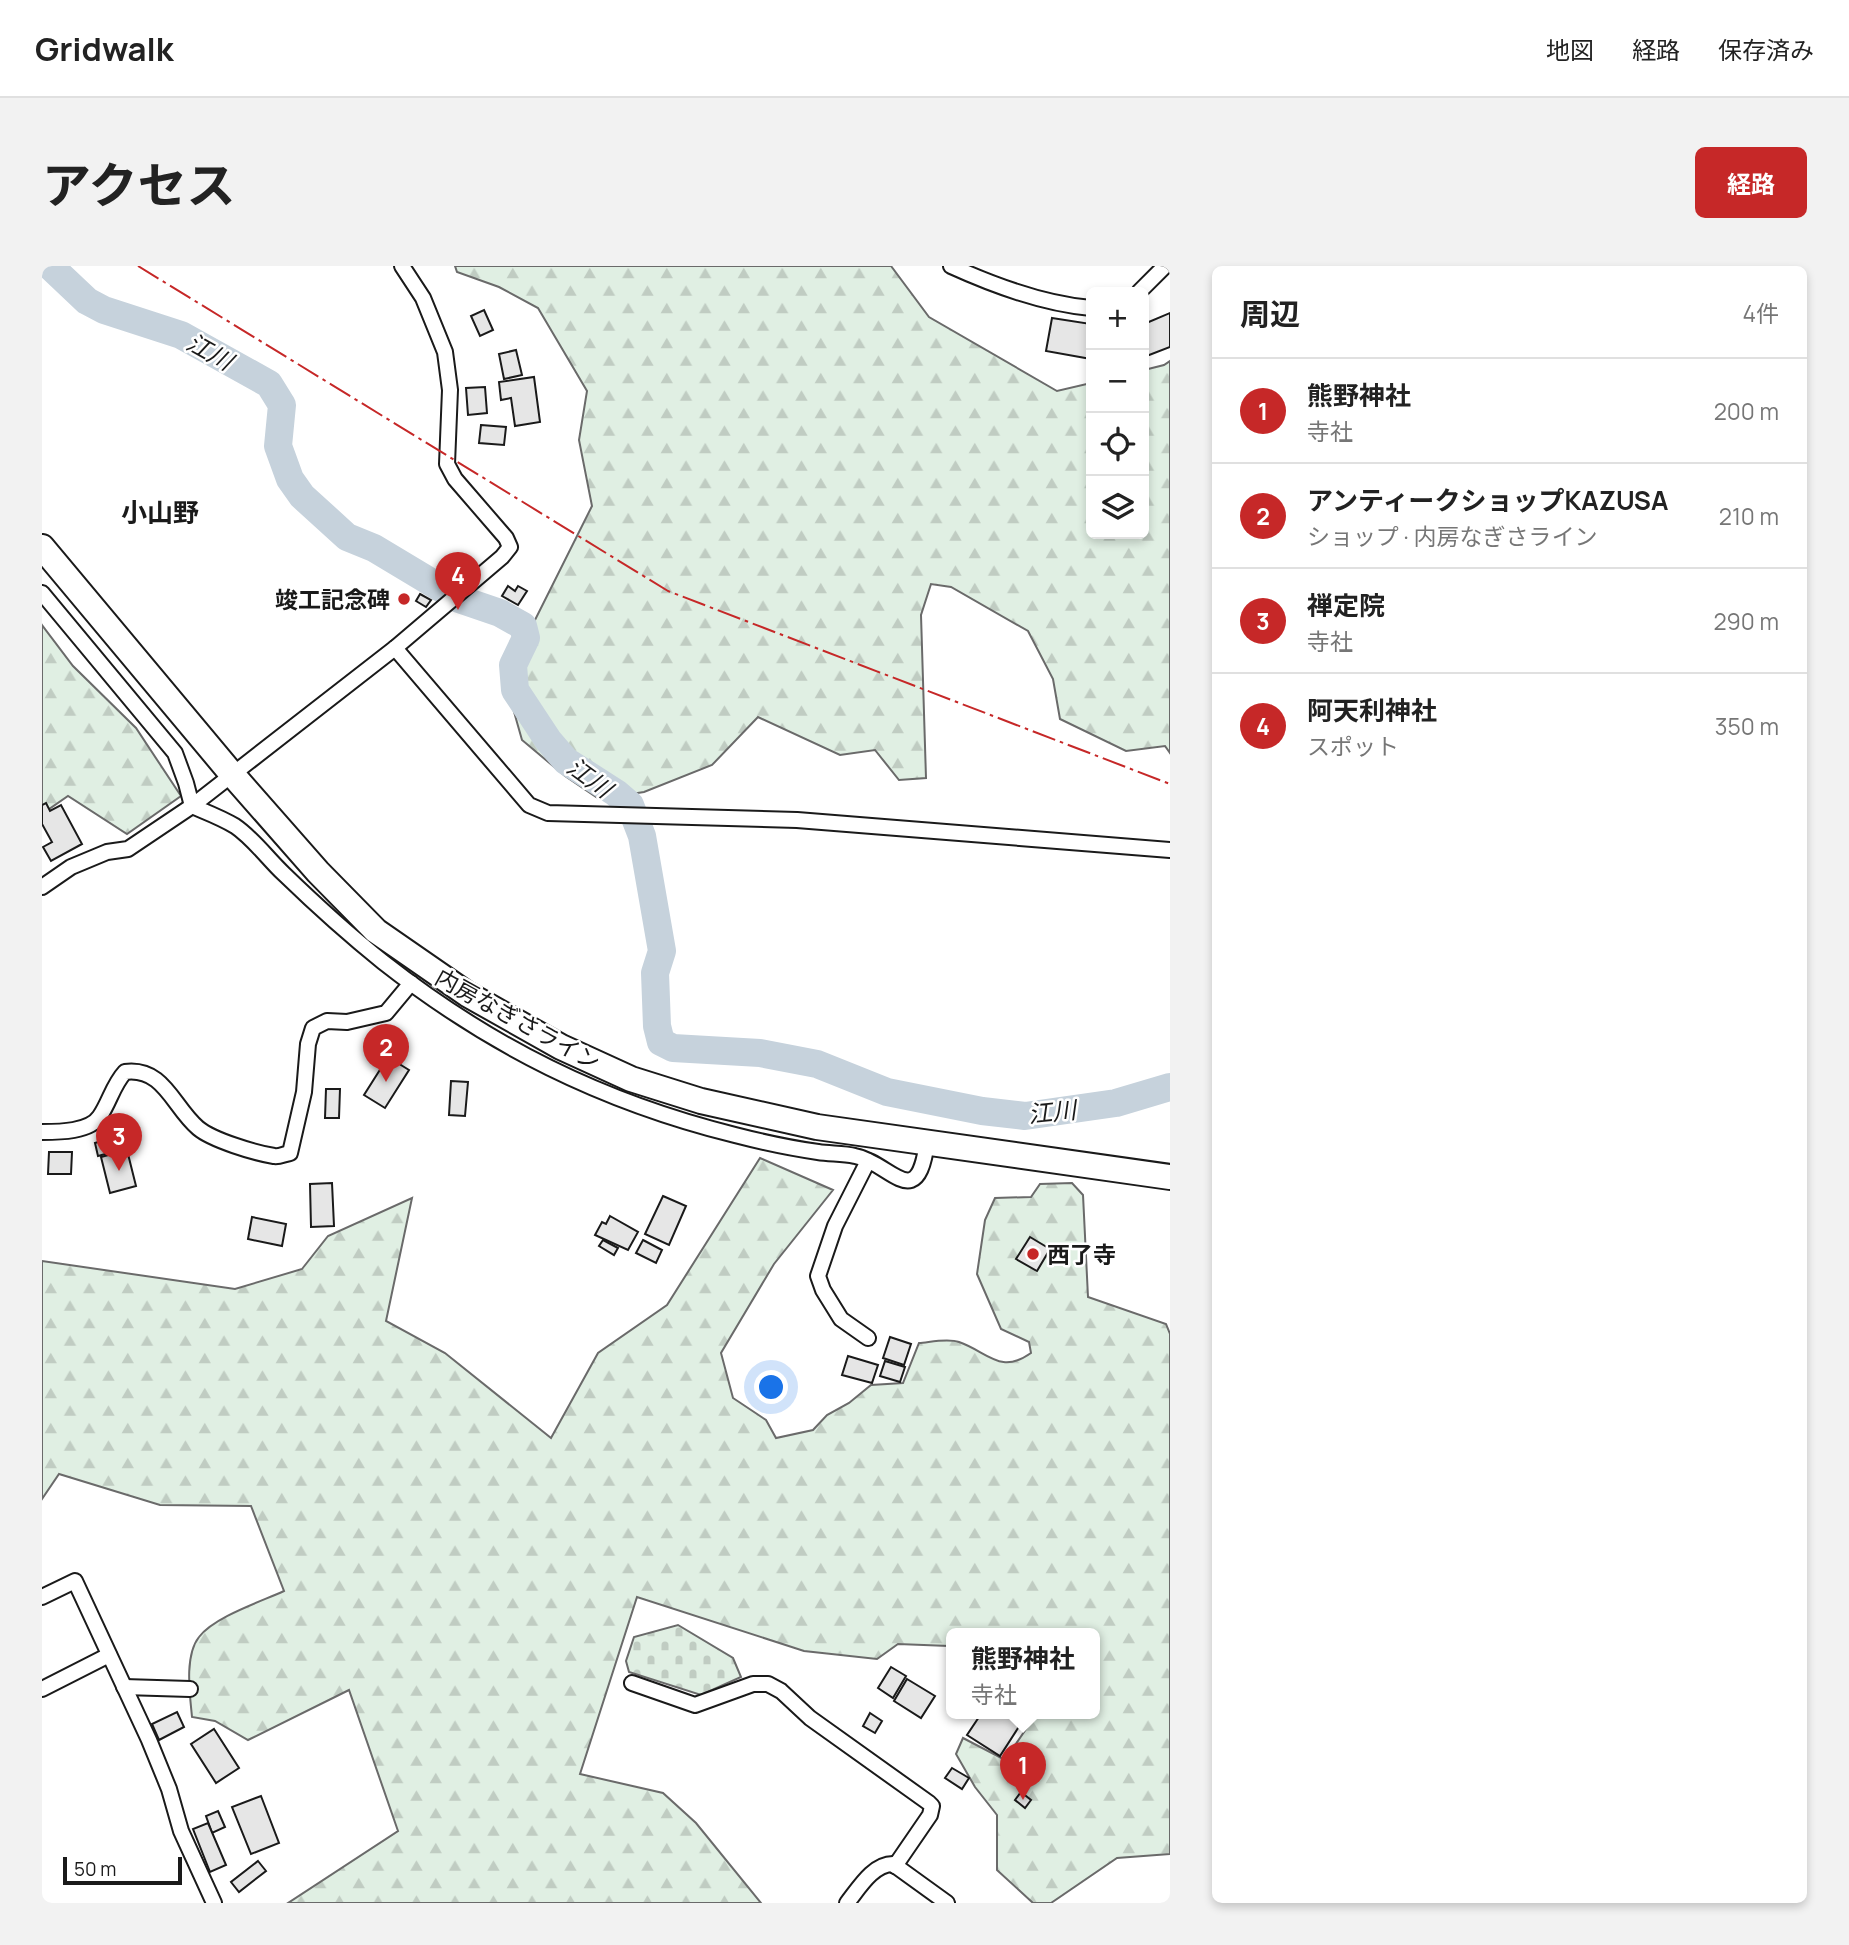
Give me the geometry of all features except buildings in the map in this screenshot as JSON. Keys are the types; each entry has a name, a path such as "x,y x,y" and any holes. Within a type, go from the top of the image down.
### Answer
{"highway":[{"name":"内房なぎさライン","path":"42,547 231,773 318,872 376,932 467,994 561,1047 631,1079 701,1101 817,1127 1170,1177"}],"street":[{"path":"42,887 71,867 107,852 128,849 192,806 395,648 502,557 510,547 506,538 455,479 447,464 450,390 445,352 423,298 401,266"},
{"path":"951,266 1046,300 1086,307"},
{"path":"1144,287 1165,266"},
{"path":"42,593 174,753 192,806 236,827 341,929 411,983 495,1040 556,1072 649,1110 735,1136 814,1152 856,1156 899,1180 910,1180 919,1174 925,1162 928,1142"},
{"path":"395,648 529,805 548,813 797,820 1170,850"},
{"path":"42,1132 81,1128 99,1119 116,1082 125,1072 136,1070 166,1086 199,1128 214,1137 277,1157 290,1153 296,1136 304,1092 308,1044 313,1028 327,1021 347,1022 386,1013 411,983"},
{"path":"867,1161 835,1226 818,1276 823,1290 841,1319 868,1338"},
{"path":"42,1597 75,1581 149,1740 169,1789 181,1830 214,1903"},
{"path":"42,1689 109,1656"},
{"path":"632,1683 695,1704 753,1684 768,1684 781,1691 810,1718 932,1806 930,1815 895,1866"},
{"path":"124,1687 190,1689"},
{"path":"847,1903 876,1870 885,1864 895,1866 947,1903"}],"green space":[{"path":"455,266 891,266 929,317 1057,391 1086,384 1086,539 1149,539 1149,369 1170,361 1170,753 1165,746 1126,751 1060,719 1053,679 1028,631 951,587 931,584 921,615 926,778 899,780 875,750 840,755 758,717 712,765 644,792 599,799 565,776 522,740 505,680 592,506 579,440 587,391 538,308 499,287 457,272"},
{"path":"42,625 73,666 136,728 181,796 127,834 68,796 42,814"},
{"path":"760,1158 833,1190 774,1264 721,1353 733,1398 766,1420 776,1438 813,1430 827,1415 849,1403 871,1385 903,1383 919,1343 955,1341 1002,1362 1011,1362 1031,1353 1029,1342 1001,1329 977,1274 985,1220 995,1198 1031,1197 1040,1184 1072,1183 1083,1195 1088,1297 1166,1324 1170,1334 1170,1854 1117,1858 1051,1903 1033,1903 997,1870 997,1815 975,1787 956,1754 963,1738 1005,1760 1028,1726 1021,1719 1100,1719 1100,1628 946,1628 946,1646 898,1644 877,1659 804,1651 637,1597 580,1774 663,1793 696,1823 761,1903 288,1903 398,1831 349,1690 248,1740 215,1721 192,1717 190,1665 191,1654 199,1637 226,1617 284,1591 251,1506 160,1505 59,1474 42,1499 42,1261 235,1289 302,1269 328,1236 412,1198 386,1321 445,1353 551,1438 598,1353 667,1305"},
{"path":"678,1625 733,1658 741,1677 701,1695 629,1672 626,1661 634,1637"}],"waterway":[{"name":"江川","path":"50,266 87,301 104,310 181,335 269,384 282,405 278,446 290,479 302,496 347,537 374,548 459,599 500,613 523,626 526,638 513,665 515,690 548,740 566,761 630,805 642,836 662,951 655,973 657,1026 661,1042 673,1048 760,1053 817,1064 887,1092 982,1111 1025,1116 1116,1103 1170,1087"}],"power":[{"path":"138,266 668,591 1170,784"}],"place":[{"name":"竣工記念碑","path":"404,599"},
{"name":"阿天利神社","path":"458,610"},
{"name":"アンティークショップKAZUSA","path":"386,1082"},
{"name":"禅定院","path":"119,1171"},
{"name":"西了寺","path":"1033,1254"},
{"name":"熊野神社","path":"1023,1800"}],"district":[{"name":"小山野","path":"160,512"}]}
